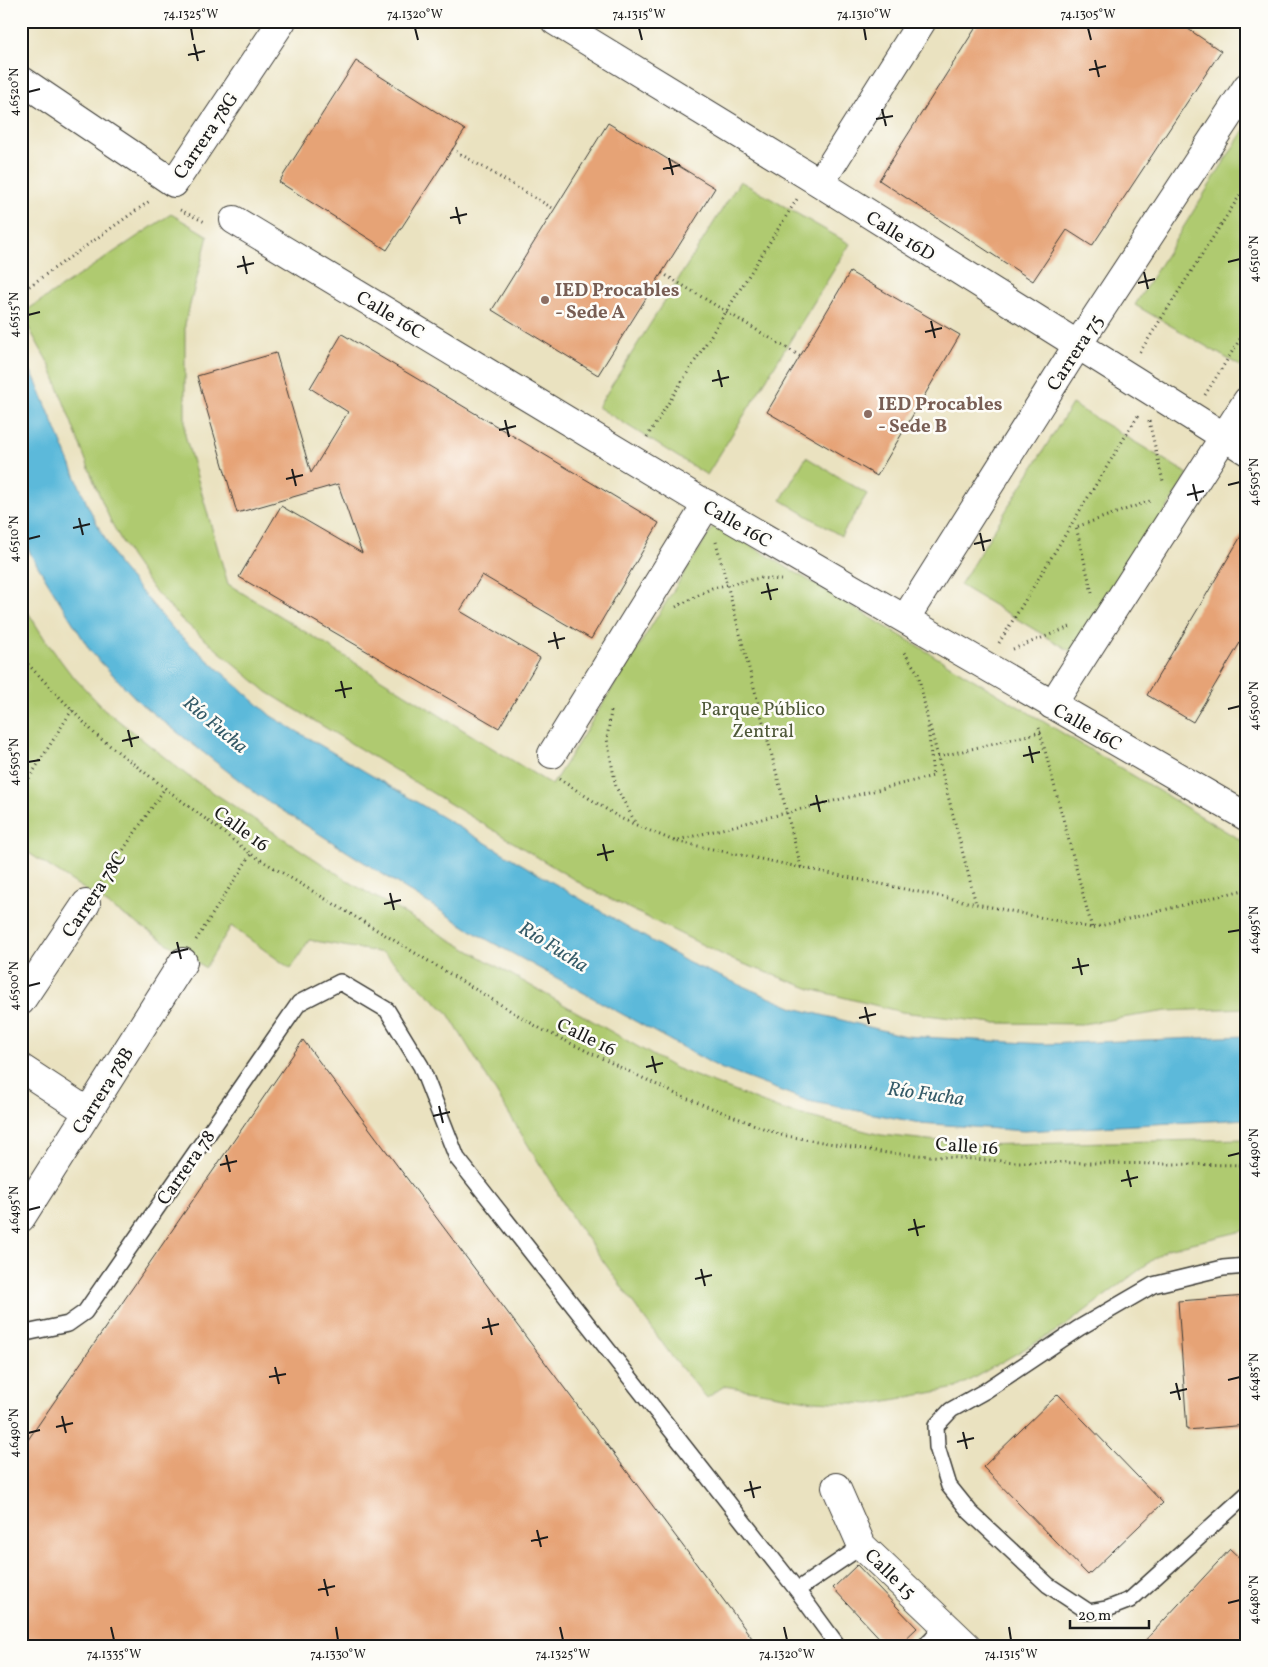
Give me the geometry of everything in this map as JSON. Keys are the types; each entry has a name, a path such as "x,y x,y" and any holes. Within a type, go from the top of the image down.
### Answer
{"street":[{"name":"Carrera 78G","path":"174,183 282,21"},
{"name":"Calle 16D","path":"555,21 810,188 1078,345 1235,444"},
{"path":"810,188 922,21"},
{"path":"21,80 174,183"},
{"name":"Carrera 75","path":"902,632 1078,345 1247,87"},
{"name":"Calle 16C","path":"234,220 707,504 902,632 1045,714 1247,817"},
{"path":"1045,714 1235,444 1247,401"},
{"path":"552,764 707,504"},
{"name":"Carrera 78C","path":"21,1001 86,904"},
{"name":"Carrera 78B","path":"21,1218 183,962"},
{"path":"21,1068 88,1112"},
{"name":"Calle 15","path":"836,1487 862,1546 967,1646"}],"lane":[{"name":"Carrera 78","path":"21,1334 68,1324 85,1312 299,1003 340,982 387,1010 421,1066 457,1158 797,1590"},
{"path":"1247,1266 1222,1268 1153,1285 1079,1328 951,1410 936,1426 936,1447 949,1486 970,1512 1048,1585 1088,1612 1108,1609 1130,1600 1247,1494"},
{"path":"838,1646 797,1590 862,1546"},
{"path":"925,1646 945,1624"}],"path":[{"path":"452,149 554,209"},
{"name":"Carrera 78G","path":"21,292 174,183"},
{"path":"1138,356 1247,184"},
{"path":"644,442 810,188"},
{"path":"662,273 800,356"},
{"path":"1200,401 1247,328"},
{"path":"994,651 1140,413"},
{"path":"1147,414 1165,487"},
{"path":"1094,598 1076,527 1158,498"},
{"path":"715,536 801,867"},
{"path":"669,611 712,588 727,584 760,578 789,581"},
{"path":"1005,652 1072,626"},
{"path":"902,632 918,673 927,716 976,904"},
{"name":"Calle 16","path":"21,657 96,735 251,854 541,1029 678,1095 781,1135 888,1153 1017,1162 1247,1165"},
{"path":"21,791 72,710"},
{"path":"612,710 607,739 616,787 636,824"},
{"path":"1045,714 1040,732 1092,928"},
{"path":"674,841 933,776 927,716"},
{"path":"938,757 1040,732"},
{"path":"552,764 620,818 674,841 1092,928 1247,889"},
{"name":"Carrera 78C","path":"86,904 165,788"},
{"path":"183,962 251,854"}],"green space":[{"path":"1247,125 1247,370 1135,305"},
{"path":"740,181 850,244 707,475 598,407"},
{"name":"Parque Público Zentral","path":"171,214 208,236 185,324 185,435 228,584 552,785 715,524 1247,844 1247,1008 1167,1011 1082,1024 993,1023 902,1012 814,990 733,960 588,888 267,692 182,620 153,589 130,556 111,522 96,487 50,366 21,314"},
{"path":"1072,404 1188,474 1077,655 960,585"},
{"path":"806,457 867,494 841,536 781,500"},
{"path":"21,601 46,641 70,673 104,709 188,776 356,886 675,1068 782,1110 881,1135 976,1145 1247,1139 1247,1230 1167,1249 1065,1326 956,1388 871,1404 814,1401 724,1386 707,1398 673,1358 575,1222 447,1012 384,953 309,940 291,969 231,926 205,968 21,848"}],"water":[{"name":"Río Fucha","path":"21,353 35,379 87,504 118,564 174,630 271,716 689,963 794,1008 905,1036 1045,1044 1247,1036 1247,1119 1024,1131 920,1123 808,1101 720,1068 477,934 258,795 141,704 91,652 31,555 21,531"}],"building":[{"path":"980,21 1176,21 1221,51 1092,246 1067,230 1033,281 879,180"},
{"path":"356,61 465,130 387,250 279,182"},
{"path":"608,123 715,188 598,375 492,310"},
{"path":"850,272 960,335 877,476 767,412"},
{"path":"342,334 659,523 591,639 482,575 460,611 540,658 499,728 239,577 281,506 362,553 338,484 237,513 197,376 276,353 311,473 348,412 310,388"},
{"path":"1247,526 1247,631 1193,722 1147,695"},
{"path":"303,1040 758,1646 21,1646 21,1450"},
{"path":"1247,1296 1247,1425 1187,1430 1178,1301"},
{"path":"1058,1394 1163,1503 1088,1575 983,1467"},
{"path":"1230,1549 1247,1565 1247,1646 1140,1646"},
{"path":"857,1565 917,1628 898,1646 887,1646 833,1588"}],"place":[{"name":"IED Procables - Sede A","path":"545,300"},
{"name":"IED Procables - Sede B","path":"868,414"}]}
